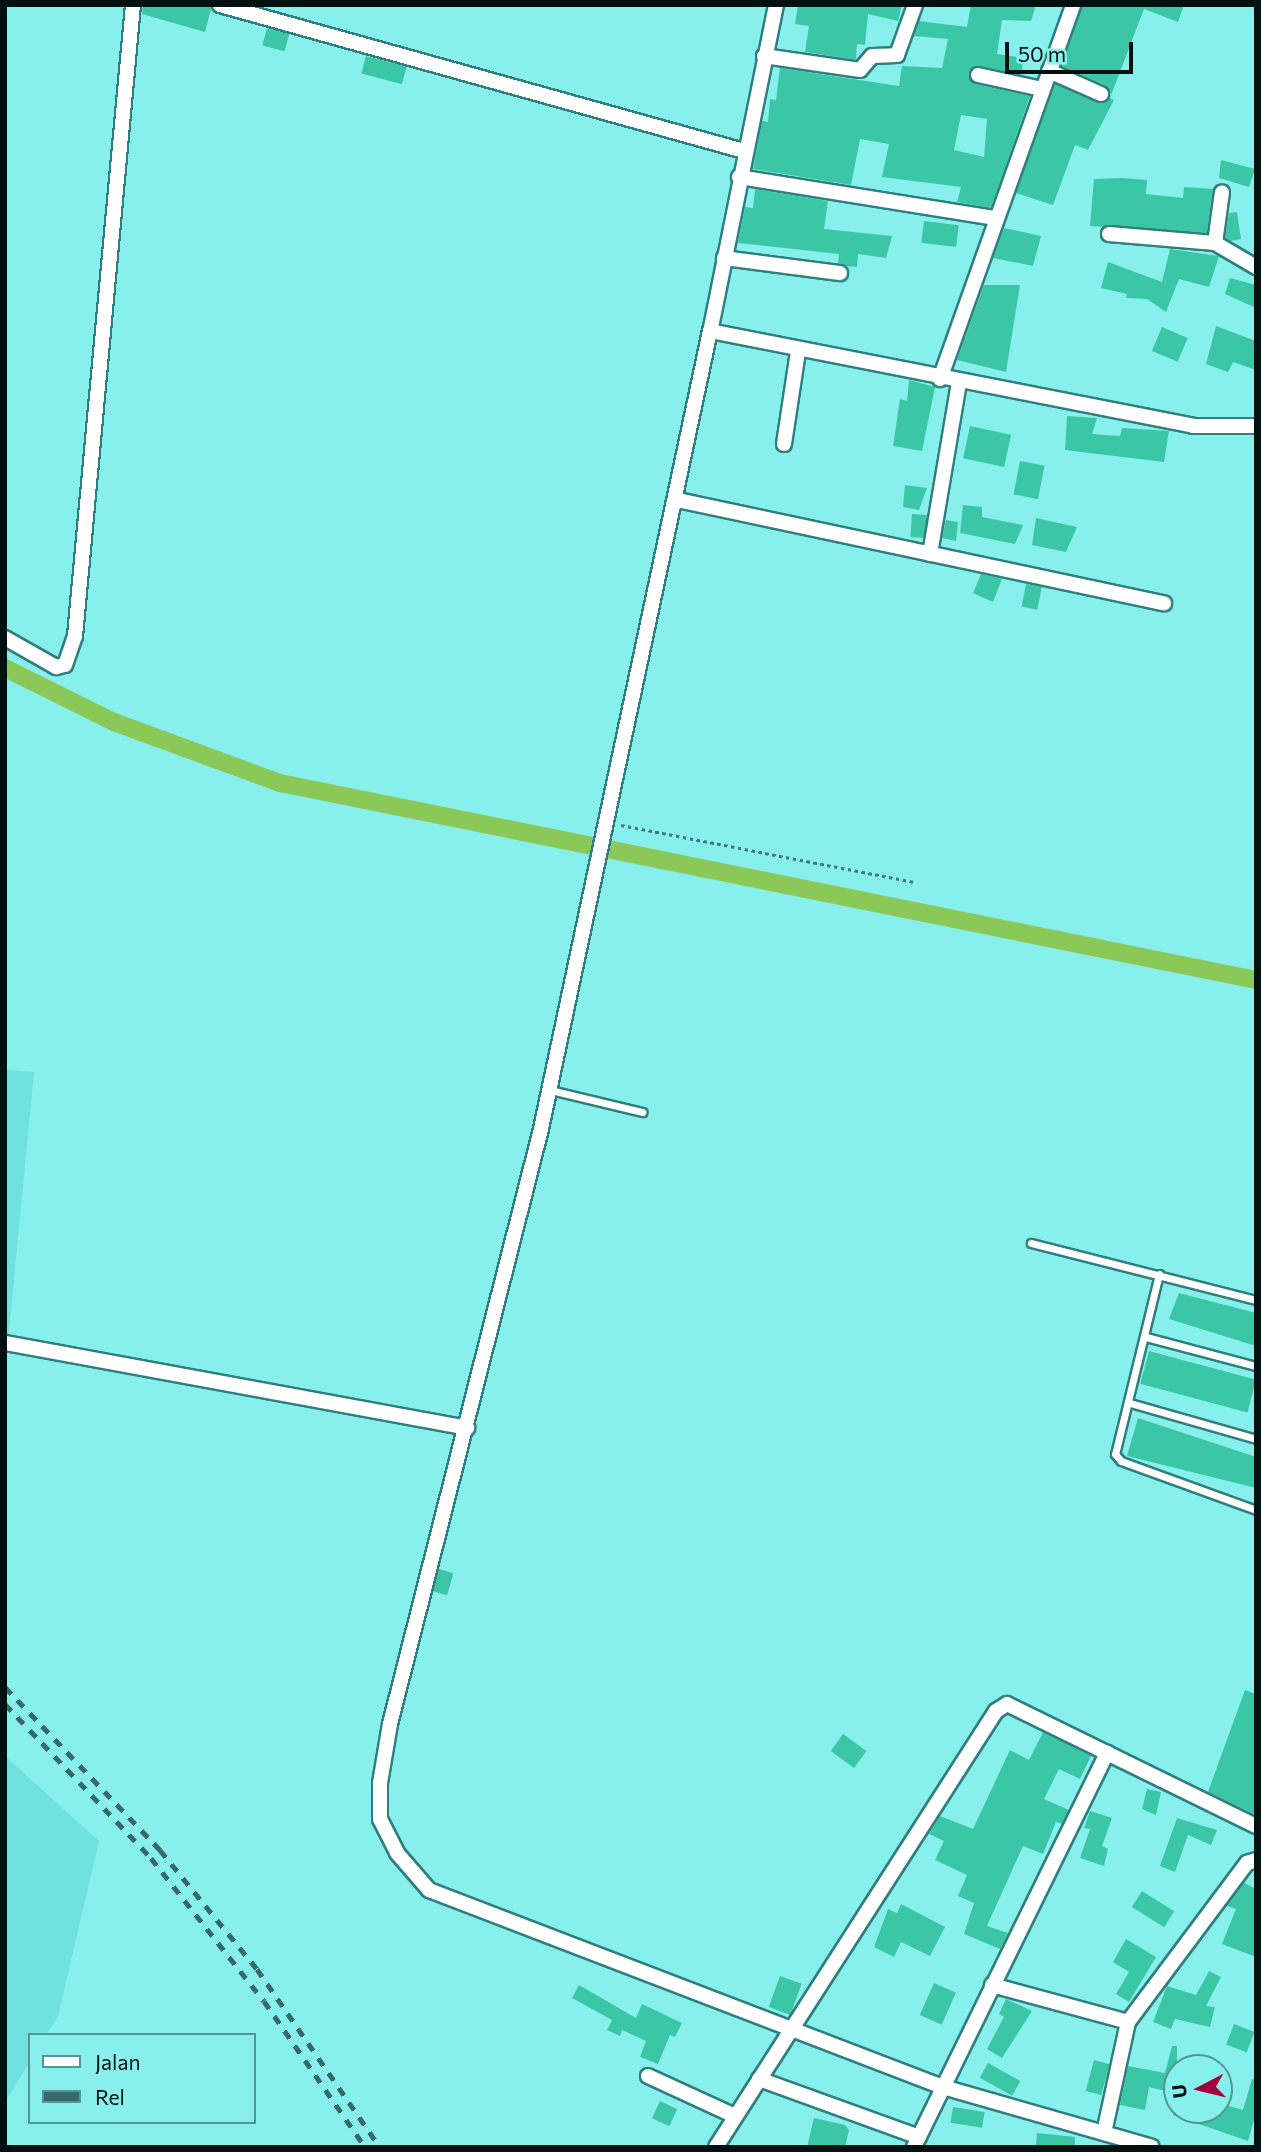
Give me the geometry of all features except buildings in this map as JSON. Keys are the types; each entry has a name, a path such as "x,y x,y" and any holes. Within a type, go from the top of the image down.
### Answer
{"street":[{"path":"5,638 56,667 65,665 75,636 133,5"},
{"path":"220,5 744,151"},
{"path":"776,5 744,151 678,500 598,871 550,1090 467,1428 390,1724 380,1783 380,1819 397,1853 413,1875 429,1890 943,2087 1152,2147"},
{"path":"764,56 860,69 872,56 897,55 915,5"},
{"path":"940,379 995,218 1073,5"},
{"path":"1049,71 1101,94"},
{"path":"978,75 1042,89"},
{"path":"739,177 995,218"},
{"path":"1215,243 1222,192"},
{"path":"1109,234 1215,243 1256,267"},
{"path":"724,258 840,273"},
{"path":"710,331 959,383 1193,426 1256,426"},
{"path":"783,444 798,351"},
{"path":"930,554 959,383"},
{"path":"678,500 1164,603"},
{"path":"5,1343 467,1428"},
{"path":"716,2147 996,1711 1007,1704 1256,1826"},
{"path":"759,2079 916,2142 1107,1753"},
{"path":"1104,2133 1129,2022 1247,1863 1256,1860"},
{"path":"992,1985 1129,2022"},
{"path":"648,2076 735,2116"}],"lane":[{"path":"550,1090 642,1112"},
{"path":"1031,1243 1256,1300"},
{"path":"1158,1274 1130,1403 1115,1444 1121,1461 1256,1510"},
{"path":"1146,1337 1256,1366"},
{"path":"1130,1403 1256,1439"}],"path":[{"path":"607,825 915,882"}],"shaded area":[{"path":"5,1070 34,1072 6,1362 5,1362"},
{"path":"5,1756 99,1841 58,2016 47,2033 28,2033 28,2065 5,2102"}],"waterway":[{"path":"5,668 114,722 280,783 1256,980"}],"railway":[{"path":"5,1687 160,1850 257,1969 380,2147"},
{"path":"5,1704 151,1858 264,2001 365,2147"}]}
